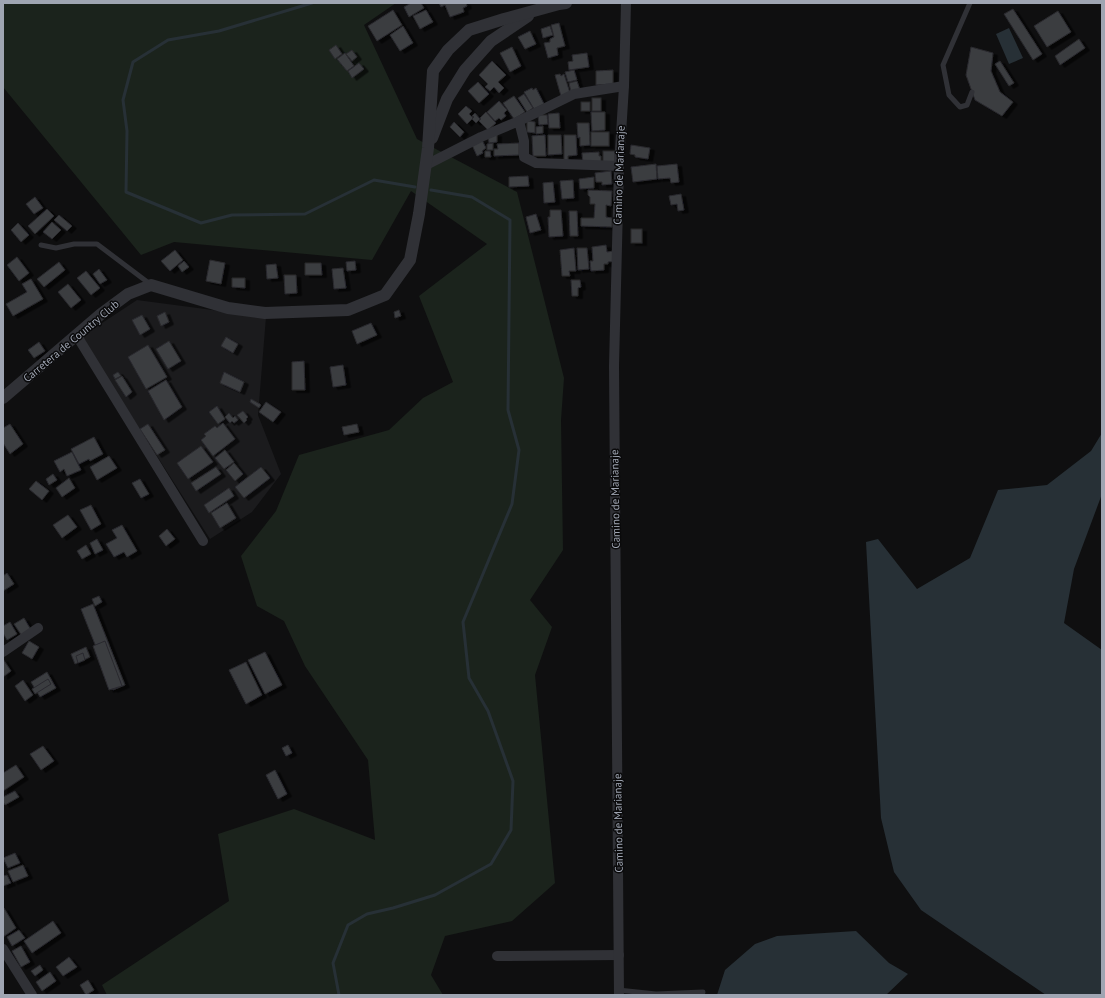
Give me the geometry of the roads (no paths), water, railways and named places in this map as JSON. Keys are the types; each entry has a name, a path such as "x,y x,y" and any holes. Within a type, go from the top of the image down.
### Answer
{"street":[{"path":"151,285 228,308 265,313 348,310 385,295 410,260 419,214 426,165 433,71 448,50 469,30 504,19 566,3"},
{"name":"Camino de Marianaje","path":"618,993 619,955 614,374 619,166 624,86 626,3"},
{"path":"428,148 447,99 465,70 491,41 537,10"},
{"path":"426,165 481,136 519,121 574,94 624,86"},
{"path":"519,121 524,141 524,157 536,163 619,166"},
{"name":"Carretera de Country Club","path":"3,398 101,314 128,294 151,285"},
{"path":"76,336 203,541"},
{"path":"3,652 38,628"},
{"path":"3,949 32,995"},
{"path":"497,956 619,955"}],"lane":[{"path":"970,3 943,65 949,95 960,107 967,104 972,92"},
{"path":"41,245 56,248 74,244 97,244 151,285"},
{"path":"618,993 656,994 703,992"}],"waterway":[{"path":"312,3 219,31 168,40 133,62 123,100 127,131 126,192 201,223 232,215 305,214 374,180 415,187"},
{"path":"339,995 333,963 348,925 367,914 393,908 435,895 491,864 511,830 513,781 488,711 469,678 463,622 512,504 519,450 508,410 510,220 472,197 431,190"}]}
